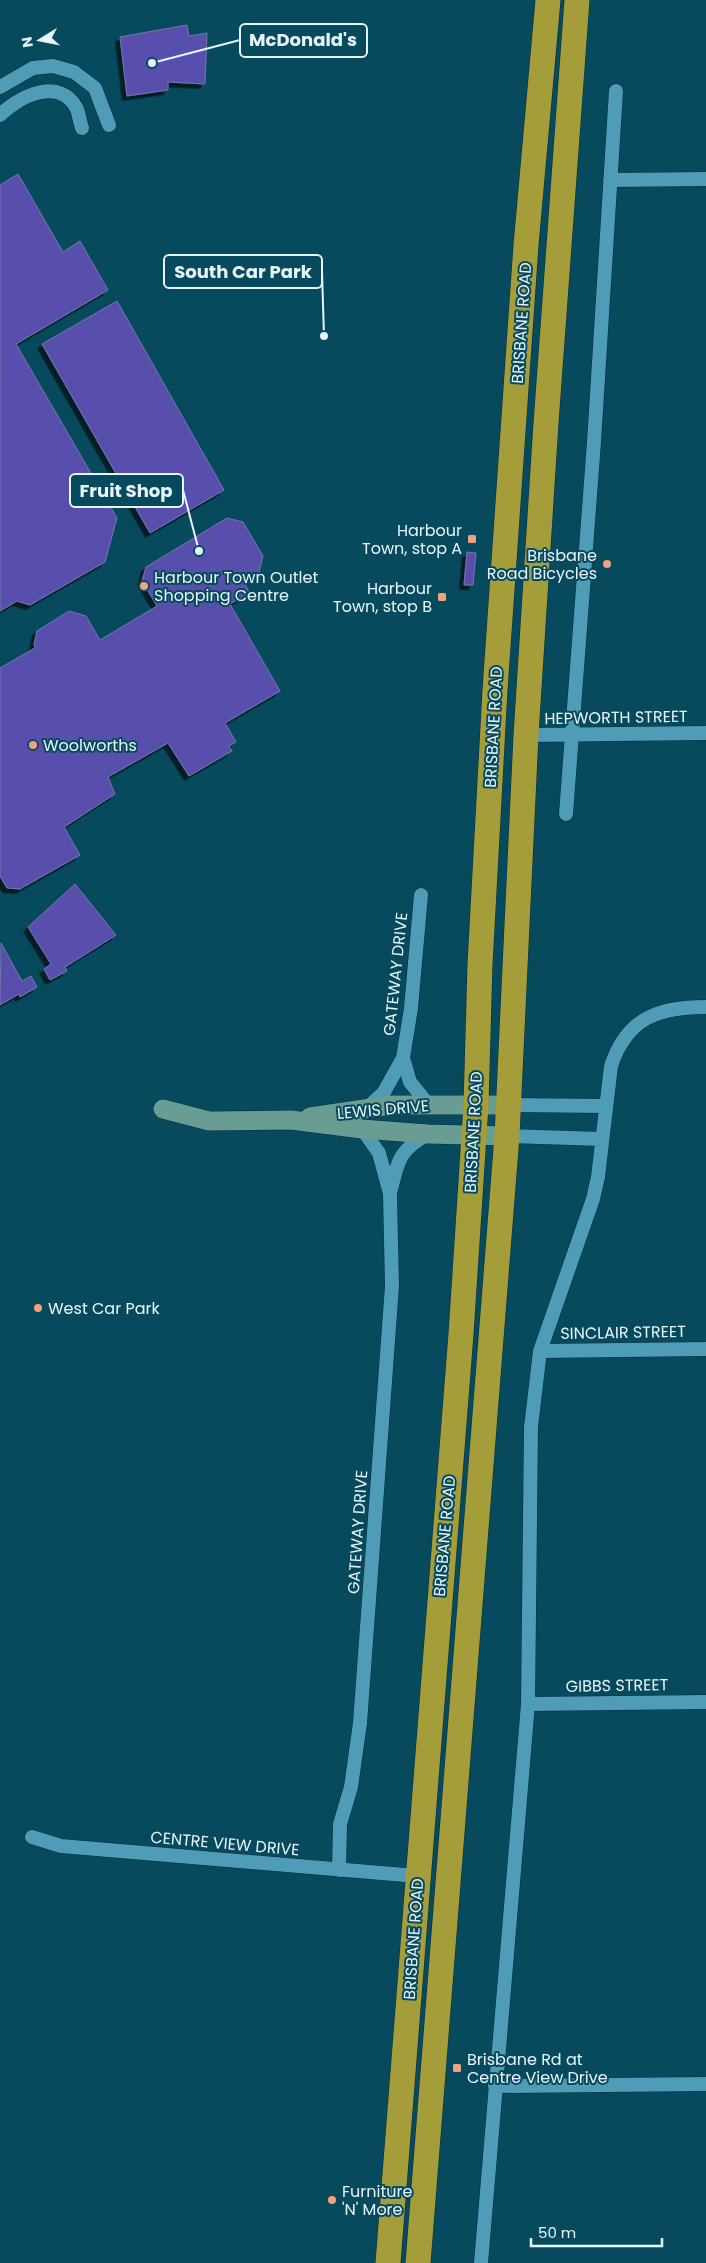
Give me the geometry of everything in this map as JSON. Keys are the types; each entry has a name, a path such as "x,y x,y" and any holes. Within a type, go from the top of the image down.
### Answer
{"highway":[{"path":"534,0 540,79"},
{"name":"BRISBANE ROAD","path":"388,2263 461,1334 476,1105 480,964 495,690 540,79 548,0"},
{"name":"BRISBANE ROAD","path":"418,2263 507,1136 526,735 546,423 577,0"},
{"path":"574,48 587,0"}],"street":[{"path":"0,87 33,68 53,66 74,72 95,88 109,125"},
{"path":"0,115 21,98 40,91 63,95 76,108 82,128"},
{"path":"566,814 594,442 616,91"},
{"path":"610,180 706,179"},
{"name":"HEPWORTH STREET","path":"526,735 706,733"},
{"name":"GATEWAY DRIVE","path":"368,1107 384,1092 403,1058 411,1008 420,895"},
{"path":"481,2263 528,1704 531,1428 540,1351 593,1199 598,1176 611,1066 622,1040 638,1024 664,1010 706,1006"},
{"name":"GATEWAY DRIVE","path":"403,1058 410,1082 428,1104"},
{"name":"LEWIS DRIVE","path":"291,1120 368,1107 428,1104 508,1105"},
{"name":"BRISBANE ROAD","path":"508,1105 606,1106"},
{"name":"LEWIS DRIVE","path":"163,1109 210,1121 291,1120 362,1129 428,1134 507,1136"},
{"name":"GATEWAY DRIVE","path":"339,1870 340,1824 351,1788 364,1678 392,1286 390,1194 379,1154 362,1129"},
{"name":"GATEWAY DRIVE","path":"390,1194 399,1158 411,1144 428,1134"},
{"path":"507,1136 602,1139"},
{"name":"SINCLAIR STREET","path":"540,1351 706,1349"},
{"name":"GIBBS STREET","path":"528,1704 706,1702"},
{"name":"CENTRE VIEW DRIVE","path":"32,1837 61,1846 417,1876"},
{"path":"495,2086 706,2084"}],"building":[{"path":"187,25 189,36 207,33 205,84 168,82 168,90 127,96 120,37"},
{"path":"18,174 63,252 80,241 108,290 16,344 117,518 105,562 30,605 17,601 0,611 0,185"},
{"path":"117,301 224,490 150,533 42,344"},
{"path":"227,518 243,522 263,556 259,572 243,581 250,593 230,604 280,691 225,723 236,742 229,746 232,751 189,776 168,743 108,777 115,794 64,827 80,855 20,889 7,888 0,876 0,668 35,648 37,631 69,611 86,616 100,640 157,606 142,581 146,567"},
{"path":"467,552 476,553 473,585 464,585"},
{"path":"75,884 116,935 65,967 67,971 50,980 44,969 51,964 28,927"},
{"path":"1,943 22,981 31,976 37,987 20,997 19,994 0,1005"}],"place":[{"name":"McDonald's","path":"152,63"},
{"name":"South Car Park","path":"324,336"},
{"name":"Harbour Town, stop A","path":"472,539"},
{"name":"Fruit Shop","path":"199,551"},
{"name":"Brisbane Road Bicycles","path":"607,564"},
{"name":"Harbour Town Outlet Shopping Centre","path":"144,586"},
{"name":"Harbour Town, stop B","path":"442,597"},
{"name":"Woolworths","path":"33,745"},
{"name":"West Car Park","path":"38,1308"},
{"name":"Brisbane Rd at Centre View Drive","path":"457,2068"},
{"name":"Furniture 'N' More","path":"332,2200"}]}
